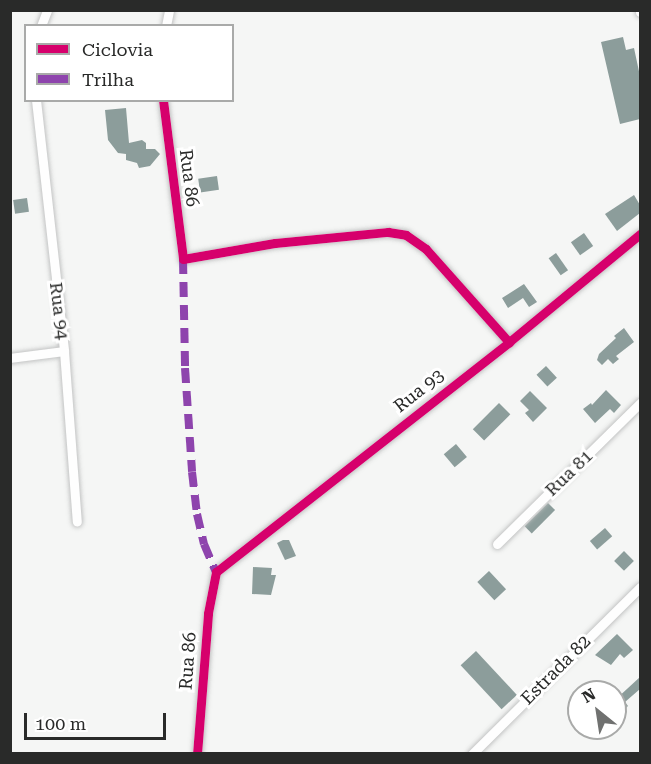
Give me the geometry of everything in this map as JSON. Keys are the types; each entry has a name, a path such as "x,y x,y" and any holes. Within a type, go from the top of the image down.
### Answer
{"street":[{"name":"Rua 94","path":"36,102 64,351 77,522"},
{"name":"Rua 86","path":"163,102 183,259 275,243 388,232 406,235 426,249 509,342"},
{"name":"Rua 93","path":"216,572 509,342 640,234"},
{"path":"10,358 64,351"},
{"name":"Rua 81","path":"497,544 640,403"},
{"name":"Rua 86","path":"197,753 208,613 216,572"},
{"name":"Estrada 82","path":"472,753 640,587"}],"building":[{"path":"623,37 626,50 634,48 640,76 640,119 620,124 601,42"},
{"path":"126,108 129,143 142,140 146,143 146,149 155,149 160,154 150,166 139,168 137,163 126,160 126,154 118,153 108,140 105,110"},
{"path":"217,176 219,190 200,193 198,179"},
{"path":"634,195 640,205 640,213 617,231 605,214"},
{"path":"27,198 29,212 15,214 13,200"},
{"path":"584,233 593,246 580,255 571,242"},
{"path":"556,253 568,270 561,275 549,258"},
{"path":"524,284 537,302 529,307 523,298 508,308 502,298"},
{"path":"624,328 634,342 616,356 619,359 613,364 608,359 602,365 597,360 599,354"},
{"path":"546,366 557,378 547,387 536,375"},
{"path":"606,390 621,405 614,413 610,409 595,423 583,409 591,403 592,405"},
{"path":"530,391 547,408 533,422 525,413 529,410 520,401"},
{"path":"499,403 510,414 484,440 473,429"},
{"path":"456,444 467,457 455,467 444,454"},
{"path":"548,503 555,510 532,533 525,526"},
{"path":"605,528 612,536 597,549 590,541"},
{"path":"289,540 296,556 285,560 277,543"},
{"path":"624,551 634,561 624,571 614,561"},
{"path":"253,567 272,568 271,575 276,575 271,595 252,594"},
{"path":"489,571 506,589 494,600 477,582"},
{"path":"617,634 633,650 624,658 620,654 611,665 595,655"},
{"path":"476,651 517,695 502,709 461,665"},
{"path":"640,677 640,689 627,700 627,689"}],"marked path":[{"path":"183,259 185,368 192,472 197,514 204,544 216,572"}],"cycle path":[{"path":"163,102 183,259 275,243 388,232 406,235 426,249 509,342"},
{"path":"197,754 208,613 216,572 509,342 640,234"}]}
